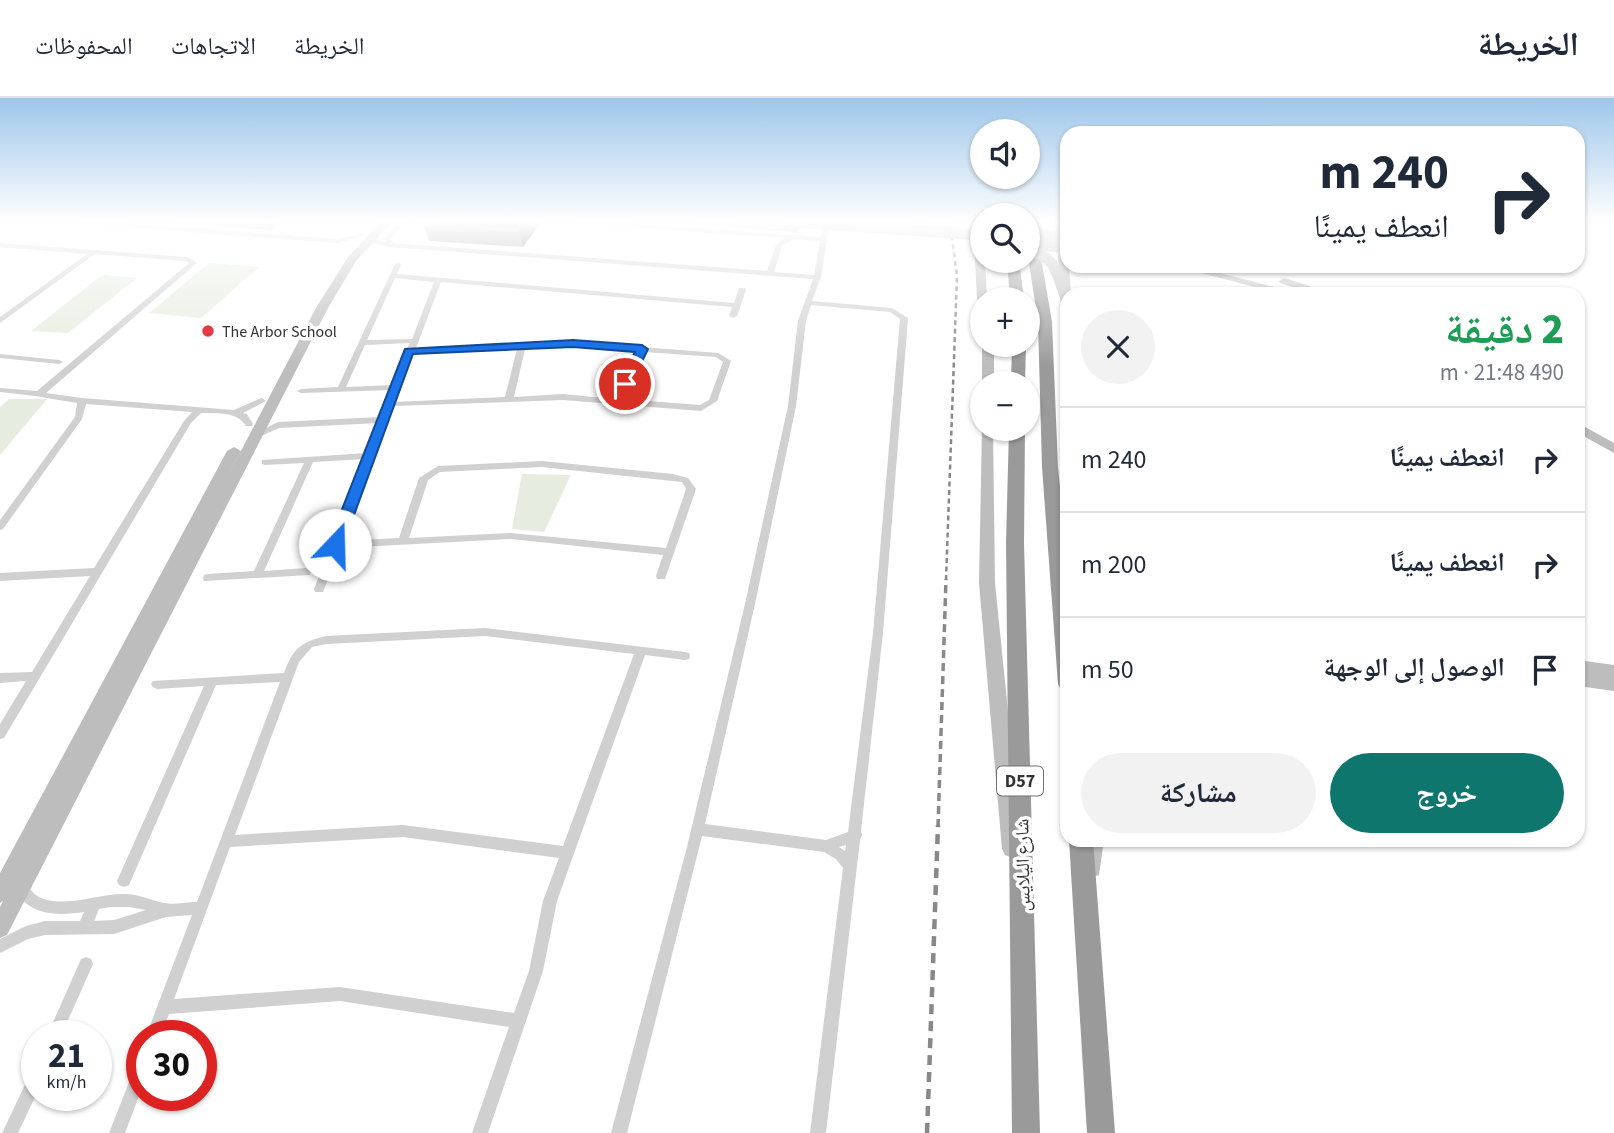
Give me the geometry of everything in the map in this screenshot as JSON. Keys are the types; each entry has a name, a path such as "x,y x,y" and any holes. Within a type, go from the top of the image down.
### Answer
{"highway":[{"path":"1037,273 1045,322 1050,467 1060,588"},
{"name":"شارع اليلايس","path":"1017,441 1015,543 1026,1133"},
{"path":"1082,847 1101,1133"}],"main road":[{"path":"0,893 252,429 269,414 338,270"},
{"path":"977,270 982,287"},
{"path":"1058,270 1064,287"},
{"path":"981,273 981,284"},
{"path":"1208,273 1267,287"},
{"path":"1252,273 1301,287"},
{"path":"1585,421 1614,438"},
{"path":"0,928 252,429"},
{"path":"1585,432 1614,449"},
{"path":"987,441 987,583 1007,811 1023,909"},
{"path":"1585,668 1614,672"},
{"path":"1585,680 1614,684"},
{"path":"1087,919 1093,847"}],"street":[{"path":"0,321 69,270"},
{"path":"38,394 185,270"},
{"path":"341,389 395,270"},
{"path":"733,270 817,277"},
{"path":"619,1133 697,830 764,543 792,405 802,321 818,270"},
{"path":"393,276 737,305"},
{"path":"319,589 394,387 438,280"},
{"path":"733,316 742,290"},
{"path":"809,303 892,310 904,318 878,633 856,835 818,1133"},
{"path":"362,343 413,341"},
{"path":"397,404 563,397 706,407 713,401 725,358 718,355 578,344 409,351"},
{"path":"509,398 522,346"},
{"path":"617,401 642,349"},
{"path":"0,356 59,362"},
{"path":"301,391 394,387"},
{"path":"0,390 235,413 382,420"},
{"path":"38,394 82,401 150,405"},
{"path":"0,527 79,416 82,401"},
{"path":"79,416 108,403"},
{"path":"0,734 188,421 200,409"},
{"path":"235,413 246,418 252,429"},
{"path":"265,462 369,456"},
{"path":"257,575 310,459"},
{"path":"403,541 424,478 438,470 542,464 685,480 691,489 661,576"},
{"path":"335,545 518,536 669,552"},
{"path":"0,577 97,572"},
{"path":"208,578 306,572"},
{"path":"159,1020 288,677 300,652 314,642 474,632 685,656"},
{"path":"480,1133 538,961 550,901 641,651"},
{"path":"0,678 35,676"},
{"path":"157,684 288,677"},
{"path":"124,881 212,681"},
{"path":"697,830 826,846 841,855 851,869"},
{"path":"226,841 403,831 568,853"},
{"path":"826,846 856,835"},
{"path":"21,888 30,900 45,907 138,901 166,910"},
{"path":"84,927 94,902"},
{"path":"0,946 34,931 114,927 166,910 201,908"},
{"path":"61,1020 86,964"},
{"path":"164,1007 340,995 518,1021"},
{"path":"10,1133 21,1109"},
{"path":"117,1133 126,1109"}],"shaded area":[{"path":"200,270 255,270 201,318 149,313"},
{"path":"102,275 137,278 68,333 31,331"},
{"path":"9,399 47,399 0,455 0,407"},
{"path":"522,474 571,475 544,532 512,529"}],"railway":[{"path":"946,580 956,270"},
{"path":"938,827 946,579"},
{"path":"927,1133 938,825"}],"place":[{"name":"The Arbor School","path":"208,331"}],"route":[{"path":"335,545 409,351 573,344 642,349 625,384"}]}
